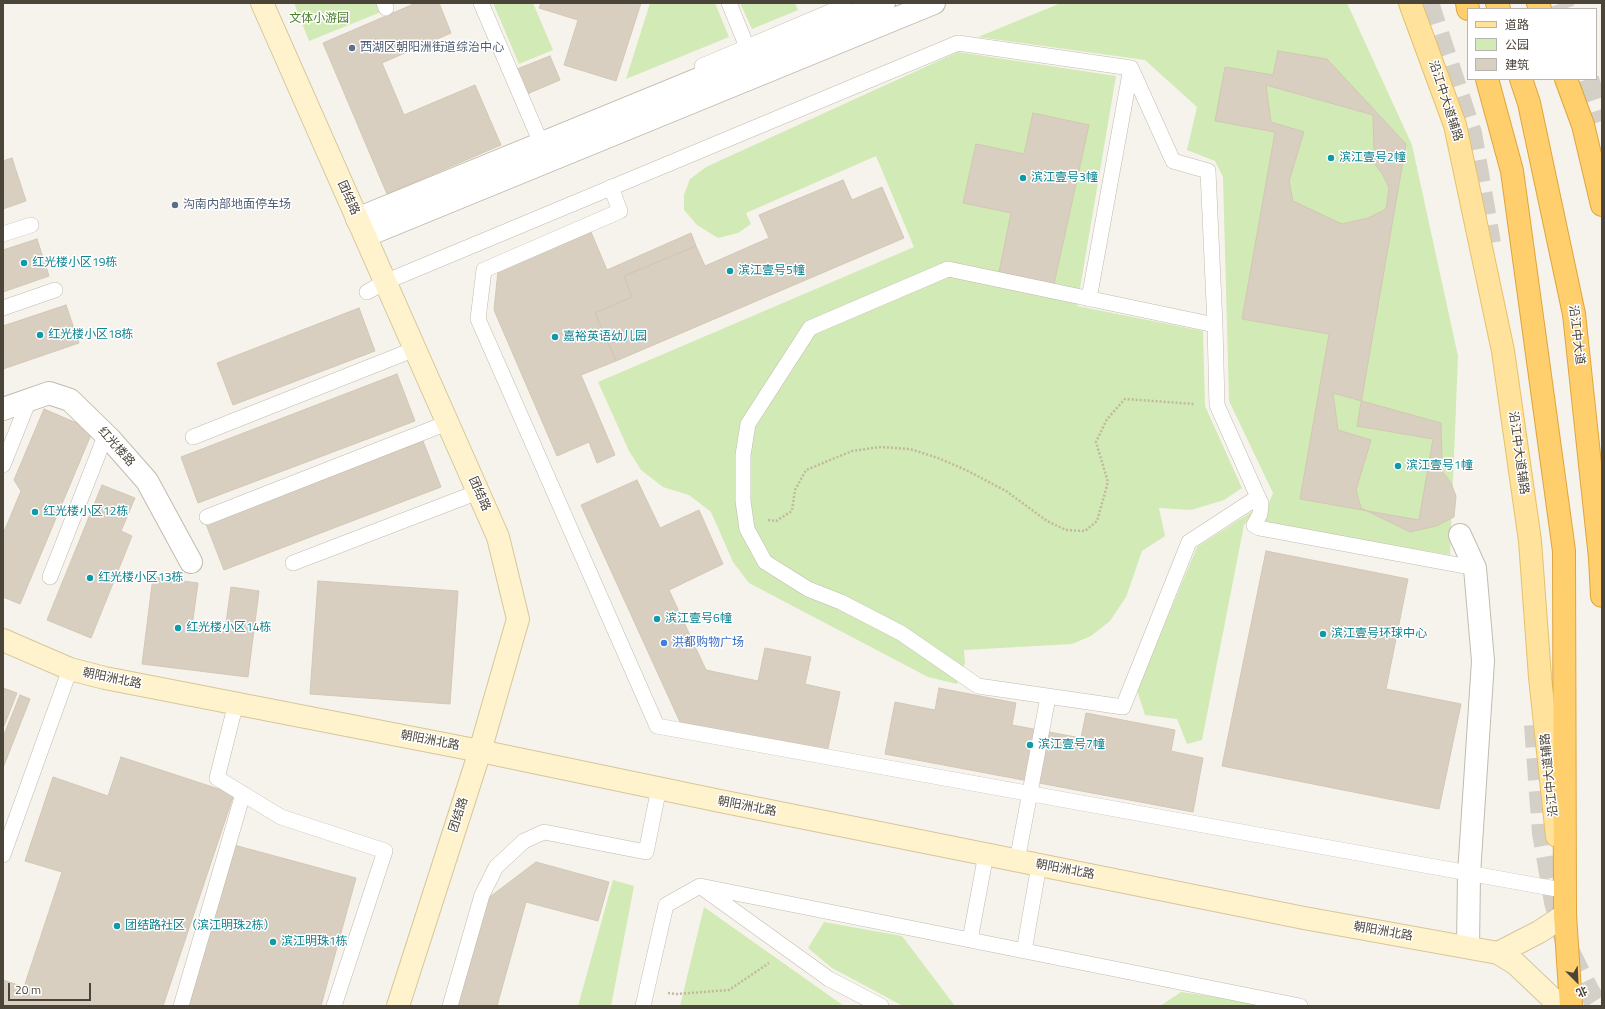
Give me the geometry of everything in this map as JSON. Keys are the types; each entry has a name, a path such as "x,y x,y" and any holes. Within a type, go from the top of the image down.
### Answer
{"highway":[{"path":"1487,80 1512,172 1564,551 1565,915 1571,1006"},
{"name":"沿江中大道","path":"1521,80 1529,103 1574,314 1600,558 1602,596"},
{"path":"1566,80 1583,125 1602,206"}],"main road":[{"name":"团结路","path":"262,3 361,227 376,287 415,349 498,537 518,618 480,751 398,1006"},
{"name":"沿江中大道辅路","path":"1410,3 1455,125 1503,351 1530,541 1540,677 1565,915"},
{"name":"朝阳洲北路","path":"3,640 70,669 105,678 480,751 1304,918 1498,952 1516,964 1560,1006"},
{"path":"1498,952 1538,932 1565,915"}],"street":[{"path":"361,227 539,139 884,3"},
{"path":"361,227 934,3"},
{"name":"红光楼路","path":"3,410 48,393 70,400 106,434 147,481 173,526 191,562"},
{"path":"1460,535 1475,568 1483,661 1469,874 1468,947"}],"lane":[{"path":"481,3 539,139 844,6 842,3"},
{"path":"729,3 747,47"},
{"path":"376,287 611,187 958,43 1132,68"},
{"path":"1089,299 1132,68"},
{"path":"1132,68 1172,161 1208,171 1218,405 1261,503 1260,514 1254,525 1259,528 1475,568"},
{"path":"611,187 620,211 484,270 478,319 657,726 1562,890"},
{"path":"3,234 31,225"},
{"path":"1215,325 948,269 810,328 748,424 743,455 742,501 747,529 765,562 808,589 841,602 901,633 978,686 1123,707 1189,542 1258,497"},
{"path":"3,308 55,290"},
{"path":"193,437 415,349"},
{"path":"3,465 30,400"},
{"path":"207,518 448,423"},
{"path":"50,577 106,434"},
{"path":"293,563 478,492"},
{"path":"3,855 70,669"},
{"path":"1017,860 1048,696"},
{"path":"236,703 217,778 281,817 385,851 334,1006"},
{"path":"450,1006 482,894 496,867 524,841 544,832 646,852 659,788"},
{"path":"181,1006 243,794"},
{"path":"970,940 986,854"},
{"path":"1024,951 1040,865"},
{"path":"700,886 829,979 881,1006"},
{"path":"643,1006 666,905 700,886 1300,1006"}],"path":[{"path":"742,501 759,519 776,521 792,511 795,490 806,470 852,451 880,447 910,449 966,470 1000,488 1047,521 1066,530 1085,531 1097,521 1108,482 1096,442 1107,419 1125,399 1218,405"},
{"path":"647,990 677,994 729,990 788,950"}],"green space":[{"name":"文体小游园","path":"294,3 378,3 381,12 309,41"},
{"path":"493,3 533,3 553,50 519,64"},
{"path":"650,3 715,3 729,37 626,79"},
{"path":"740,3 795,3 798,10 752,29"},
{"path":"1061,3 1347,3 1412,145 1458,356 1450,555 1261,522 1273,493 1229,401 1223,177 1215,161 1187,150 1197,107 1145,60 978,37"},
{"path":"958,52 1116,76 1077,306 1203,331 1205,406 1242,488 1224,500 1191,510 1159,508 1165,536 1142,551 1126,597 1110,621 1091,636 1072,644 964,650 965,663 957,684 928,677 749,583 733,562 711,512 689,495 663,487 641,470 629,451 598,382 914,247 876,156 746,213 751,224 738,233 718,238 697,225 684,210 684,195 690,179 706,167"},
{"path":"1256,509 1244,525 1202,740 1187,744 1177,719 1145,715 1137,690 1197,547"},
{"path":"613,880 634,886 611,1006 578,1006"},
{"path":"704,907 844,1006 680,1006"},
{"path":"824,922 902,936 955,1006 903,1006 832,968 808,948"},
{"path":"1181,992 1259,1003 1260,1006 1160,1006"}],"building":[{"path":"416,3 439,3 451,33 382,63 404,115 475,85 501,145 387,194 323,43"},
{"path":"541,3 641,3 616,81 564,65 578,20 539,8"},
{"path":"1278,51 1327,59 1406,144 1357,426 1433,439 1419,520 1300,499 1329,334 1242,319 1275,132 1215,121 1225,67 1273,75"},
{"path":"550,56 560,80 527,94 517,69"},
{"name":"滨江壹号2幢","path":"1266,85 1373,115 1374,152 1358,153 1374,163 1383,175 1389,188 1386,209 1368,218 1342,224 1293,201 1289,181 1304,132 1271,122"},
{"name":"滨江壹号3幢","path":"1033,113 1089,125 1054,284 999,272 1011,213 963,203 976,144 1024,154"},
{"path":"12,158 26,201 3,209 3,161"},
{"name":"滨江壹号5幢","path":"843,180 852,200 882,187 904,238 616,361 595,313 632,297 624,276 696,246 705,266 769,238 759,215"},
{"name":"嘉裕英语幼儿园","path":"591,232 607,270 691,233 696,246 624,276 632,297 595,313 616,361 581,375 615,455 597,463 589,442 557,456 494,310 498,271"},
{"name":"红光楼小区19栋","path":"37,239 49,276 3,292 3,250"},
{"name":"红光楼小区18栋","path":"66,305 79,343 3,369 3,326"},
{"path":"359,308 375,351 233,405 217,363"},
{"path":"397,374 415,421 198,503 181,457"},
{"name":"滨江壹号1幢","path":"1333,393 1441,423 1442,460 1425,460 1442,471 1451,483 1456,496 1454,517 1436,526 1410,532 1361,508 1356,490 1371,440 1338,430"},
{"name":"红光楼小区12栋","path":"44,409 93,430 20,604 3,597 3,534 21,491 14,480"},
{"path":"423,441 441,487 224,570 206,524"},
{"name":"滨江壹号6幢","path":"637,480 660,528 699,510 723,564 669,590 706,670 758,681 765,648 811,657 805,684 840,692 827,753 680,722 581,505"},
{"name":"红光楼小区13栋","path":"102,485 135,498 121,531 132,536 91,638 47,620"},
{"name":"滨江壹号环球中心","path":"1266,551 1408,579 1386,689 1461,704 1439,809 1222,766"},
{"name":"红光楼小区14栋","path":"153,577 198,583 192,626 225,630 231,587 259,591 248,677 142,664"},
{"path":"318,581 458,591 450,704 310,694"},
{"path":"3,688 17,693 4,726 3,725"},
{"name":"滨江壹号7幢","path":"939,688 1016,703 1012,725 1081,738 1086,713 1175,730 1171,751 1203,758 1193,812 885,754 895,702 935,710"},
{"path":"20,695 30,699 3,768 3,737"},
{"name":"团结路社区（滨江明珠2栋）","path":"121,757 234,794 163,1006 3,1006 3,980 24,987 62,872 25,861 53,777 108,796"},
{"name":"滨江明珠1栋","path":"234,845 356,878 321,1006 189,1006"},
{"path":"536,862 609,882 598,921 526,902 497,1006 457,1006 487,899"}],"tunnel":[{"path":"1428,3 1471,133 1490,243"},
{"path":"1562,3 1564,8"},
{"path":"1588,80 1602,121"},
{"path":"1535,725 1543,833 1555,902 1568,950 1589,992 1598,1006"}],"place":[{"name":"西湖区朝阳洲街道综治中心","path":"352,48"},
{"name":"滨江壹号2幢","path":"1331,158"},
{"name":"滨江壹号3幢","path":"1023,178"},
{"name":"沟南内部地面停车场","path":"175,205"},
{"name":"红光楼小区19栋","path":"24,263"},
{"name":"滨江壹号5幢","path":"730,271"},
{"name":"红光楼小区18栋","path":"40,335"},
{"name":"嘉裕英语幼儿园","path":"555,337"},
{"name":"滨江壹号1幢","path":"1398,466"},
{"name":"红光楼小区12栋","path":"35,512"},
{"name":"红光楼小区13栋","path":"90,578"},
{"name":"滨江壹号6幢","path":"657,619"},
{"name":"红光楼小区14栋","path":"178,628"},
{"name":"滨江壹号环球中心","path":"1323,634"},
{"name":"洪都购物广场","path":"664,643"},
{"name":"滨江壹号7幢","path":"1030,745"},
{"name":"团结路社区（滨江明珠2栋）","path":"117,926"},
{"name":"滨江明珠1栋","path":"273,942"}]}
